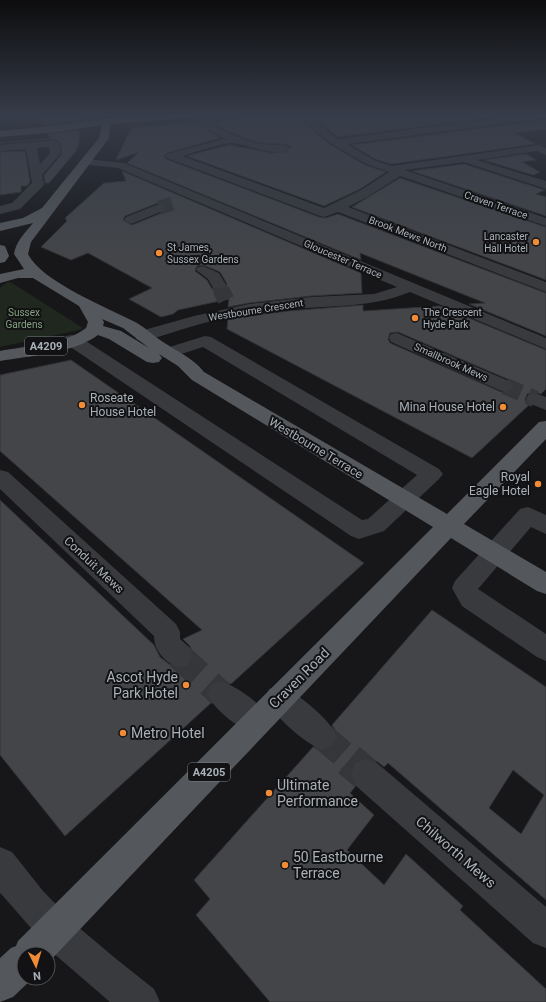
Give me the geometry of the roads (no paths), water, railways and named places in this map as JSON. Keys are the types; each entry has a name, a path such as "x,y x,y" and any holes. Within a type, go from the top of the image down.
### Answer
{"main road":[{"path":"0,227 27,221 47,211 86,162"},
{"path":"47,211 45,218 25,242 21,251 22,260 36,273 87,305 129,325 143,336 170,362"},
{"path":"0,249 2,256 0,259"},
{"path":"0,279 17,274 36,273"},
{"path":"87,305 87,308 96,322 94,329 114,335 170,362"},
{"name":"A4209","path":"0,356 72,340 85,336 94,329"},
{"name":"Westbourne Terrace","path":"170,362 198,376 546,584"},
{"name":"Craven Road","path":"42,942 153,831 279,698 546,426"},
{"path":"0,984 16,969"}],"street":[{"path":"34,162 37,180"},
{"path":"0,210 16,206 49,162"},
{"name":"Gloucester Terrace","path":"86,162 120,165 546,344"},
{"path":"188,162 331,210 349,221"},
{"name":"Craven Terrace","path":"372,162 546,222"},
{"path":"331,210 365,193 393,170 445,162"},
{"path":"472,162 546,185"},
{"name":"Gloucester Terrace","path":"76,175 111,170 139,174"},
{"path":"6,196 62,193"},
{"path":"176,202 191,196"},
{"path":"131,220 158,208"},
{"name":"Brook Mews North","path":"331,210 546,287"},
{"path":"203,270 214,276 218,285"},
{"name":"Westbourne Crescent","path":"347,299 365,295 382,288 386,282 385,277"},
{"name":"Westbourne Crescent","path":"143,336 207,317 229,306 374,298 388,296 410,287"},
{"name":"Smallbrook Mews","path":"397,338 505,386"},
{"path":"72,340 359,530 376,525 432,474 205,341 170,362"},
{"name":"Conduit Mews","path":"0,477 167,632 166,643 179,656"},
{"path":"546,525 528,515 464,588 471,599 546,649"},
{"path":"221,694 256,722"},
{"path":"279,698 322,736"},
{"name":"Chilworth Mews","path":"366,774 546,930"},
{"path":"0,864 39,915 42,942 116,984 141,1002"}],"tunnel":[{"path":"159,208 176,202"},
{"path":"218,285 221,291"},
{"path":"221,290 226,300"},
{"path":"505,386 535,399"},
{"path":"179,656 221,694"},
{"path":"322,736 351,761"},
{"path":"349,760 366,774"}],"place":[{"name":"Lancaster Hall Hotel","path":"536,242"},
{"name":"St James, Sussex Gardens","path":"159,253"},
{"name":"The Crescent Hyde Park","path":"415,318"},
{"name":"Roseate House Hotel","path":"82,405"},
{"name":"Mina House Hotel","path":"503,407"},
{"name":"Royal Eagle Hotel","path":"538,484"},
{"name":"Ascot Hyde Park Hotel","path":"186,685"},
{"name":"Metro Hotel","path":"123,733"},
{"name":"Ultimate Performance","path":"269,793"},
{"name":"50 Eastbourne Terrace","path":"285,865"}],"park label":[{"name":"Sussex Gardens","path":"24,318"}]}
